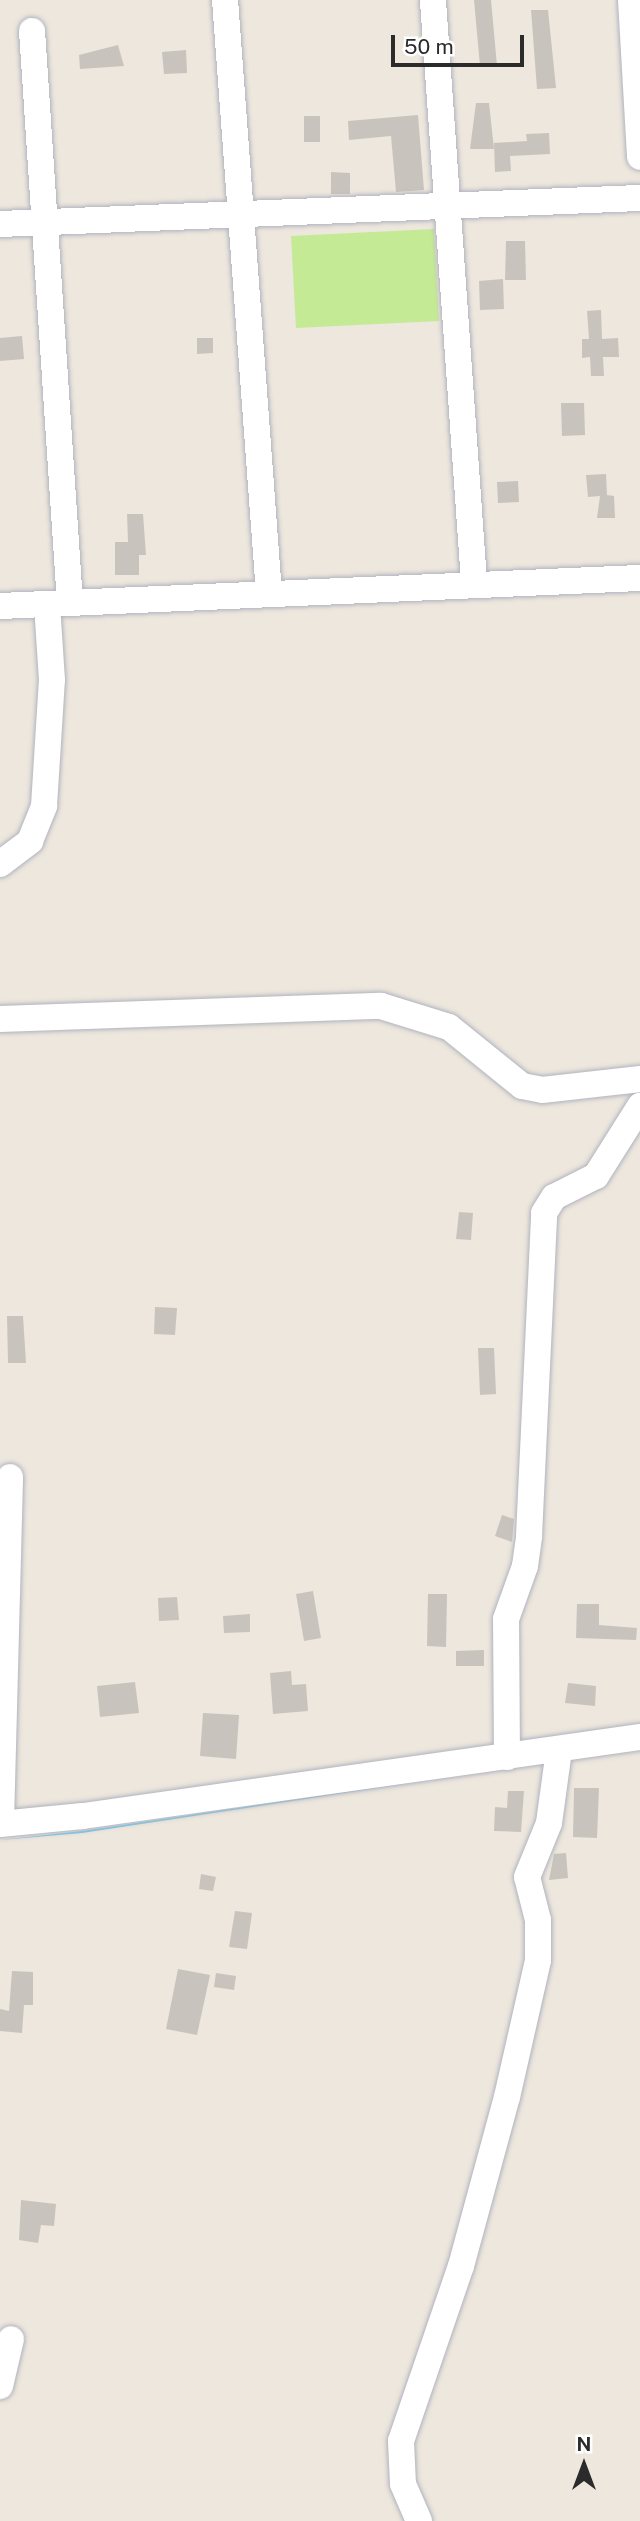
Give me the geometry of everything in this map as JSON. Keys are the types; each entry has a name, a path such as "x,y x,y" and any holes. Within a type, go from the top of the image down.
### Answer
{"street":[{"path":"225,0 269,593"},
{"path":"631,0 640,157"},
{"path":"433,1 474,582"},
{"path":"0,864 30,841 44,806 58,603 45,221 32,31"},
{"path":"0,223 640,198"},
{"path":"0,606 474,582 640,578"},
{"path":"0,1019 381,1006 449,1027 522,1086 542,1090 640,1079"},
{"path":"507,1757 506,1619 525,1566 528,1536 544,1213 554,1197 596,1176 640,1106"},
{"path":"10,1477 0,1824 640,1737"},
{"path":"419,2521 403,2484 401,2441 461,2266 507,2097 538,1960 538,1920 527,1877 549,1823 559,1750"},
{"path":"0,2386 11,2339"}],"green space":[{"path":"434,229 439,321 296,328 291,236"}],"water":[{"path":"547,1762 82,1833 0,1840 82,1831"}],"building":[{"path":"474,0 491,0 497,66 480,66"},
{"path":"531,10 548,10 556,88 537,89"},
{"path":"118,45 124,66 80,69 79,55"},
{"path":"186,50 187,73 164,74 162,52"},
{"path":"476,103 489,103 494,149 470,149"},
{"path":"418,115 424,190 396,192 391,136 349,140 348,121"},
{"path":"304,116 320,116 320,142 304,142"},
{"path":"549,133 550,154 510,156 511,171 495,172 494,143 527,141 526,134"},
{"path":"331,172 350,173 350,194 331,194"},
{"path":"506,241 525,241 526,280 505,280"},
{"path":"503,279 504,309 480,310 479,281"},
{"path":"601,310 602,339 618,338 619,357 603,357 604,376 591,376 590,357 582,358 582,339 589,339 587,311"},
{"path":"22,336 24,359 0,361 0,338"},
{"path":"197,338 213,338 213,353 197,354"},
{"path":"561,403 584,403 585,435 562,436"},
{"path":"606,474 607,495 614,496 615,518 597,518 600,496 588,497 586,475"},
{"path":"518,481 519,502 498,503 497,482"},
{"path":"127,514 143,514 146,555 139,555 139,575 115,575 115,542 128,542"},
{"path":"459,1212 473,1213 471,1240 456,1239"},
{"path":"155,1307 177,1308 175,1335 154,1334"},
{"path":"7,1316 23,1316 26,1363 8,1363"},
{"path":"478,1348 494,1348 496,1394 480,1395"},
{"path":"502,1515 514,1519 512,1542 495,1536"},
{"path":"313,1591 321,1638 304,1641 296,1594"},
{"path":"428,1594 447,1594 446,1647 427,1646"},
{"path":"177,1597 179,1620 159,1621 158,1598"},
{"path":"577,1604 599,1604 599,1625 637,1628 636,1640 576,1638"},
{"path":"250,1614 250,1632 224,1633 223,1616"},
{"path":"484,1650 484,1666 456,1666 456,1651"},
{"path":"291,1671 292,1685 306,1684 308,1711 273,1714 270,1673"},
{"path":"135,1682 139,1713 100,1717 97,1686"},
{"path":"568,1683 596,1686 595,1706 565,1703"},
{"path":"203,1713 239,1715 236,1759 200,1756"},
{"path":"574,1788 599,1788 597,1838 573,1837"},
{"path":"508,1791 524,1791 521,1832 494,1831 495,1807 507,1808"},
{"path":"566,1853 568,1878 549,1880 554,1854"},
{"path":"201,1874 216,1877 213,1891 199,1889"},
{"path":"235,1911 252,1913 247,1949 229,1947"},
{"path":"178,1969 210,1975 197,2035 166,2029"},
{"path":"12,1971 33,1972 33,2005 24,2005 22,2033 0,2031 0,2009 9,2011"},
{"path":"216,1973 236,1976 234,1990 214,1987"},
{"path":"21,2200 56,2204 54,2226 41,2225 38,2243 19,2240"}]}
